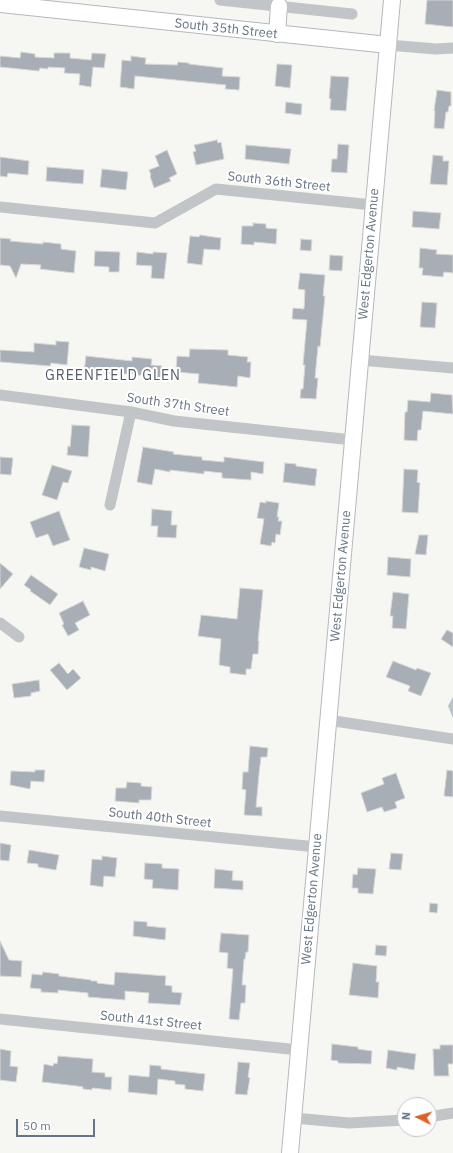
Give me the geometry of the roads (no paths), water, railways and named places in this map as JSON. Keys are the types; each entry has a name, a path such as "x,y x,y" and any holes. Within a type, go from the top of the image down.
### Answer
{"street":[{"path":"220,0 352,14"},
{"name":"West Edgerton Avenue","path":"290,1153 392,0"},
{"name":"South 35th Street","path":"0,4 388,45 436,49 453,48"},
{"path":"277,34 279,6"},
{"name":"South 36th Street","path":"0,207 155,223 216,190 373,205"},
{"path":"360,360 453,368"},
{"name":"South 37th Street","path":"0,395 131,412 174,420 353,440"},
{"path":"110,505 131,412"},
{"path":"0,622 19,637"},
{"path":"328,720 453,739"},
{"name":"South 40th Street","path":"0,816 317,847"},
{"name":"South 41st Street","path":"0,1019 299,1050"},
{"path":"437,1116 453,1113"},
{"path":"294,1118 348,1123 397,1120"}],"district":[{"name":"GREENFIELD GLEN","path":"113,376"}]}
